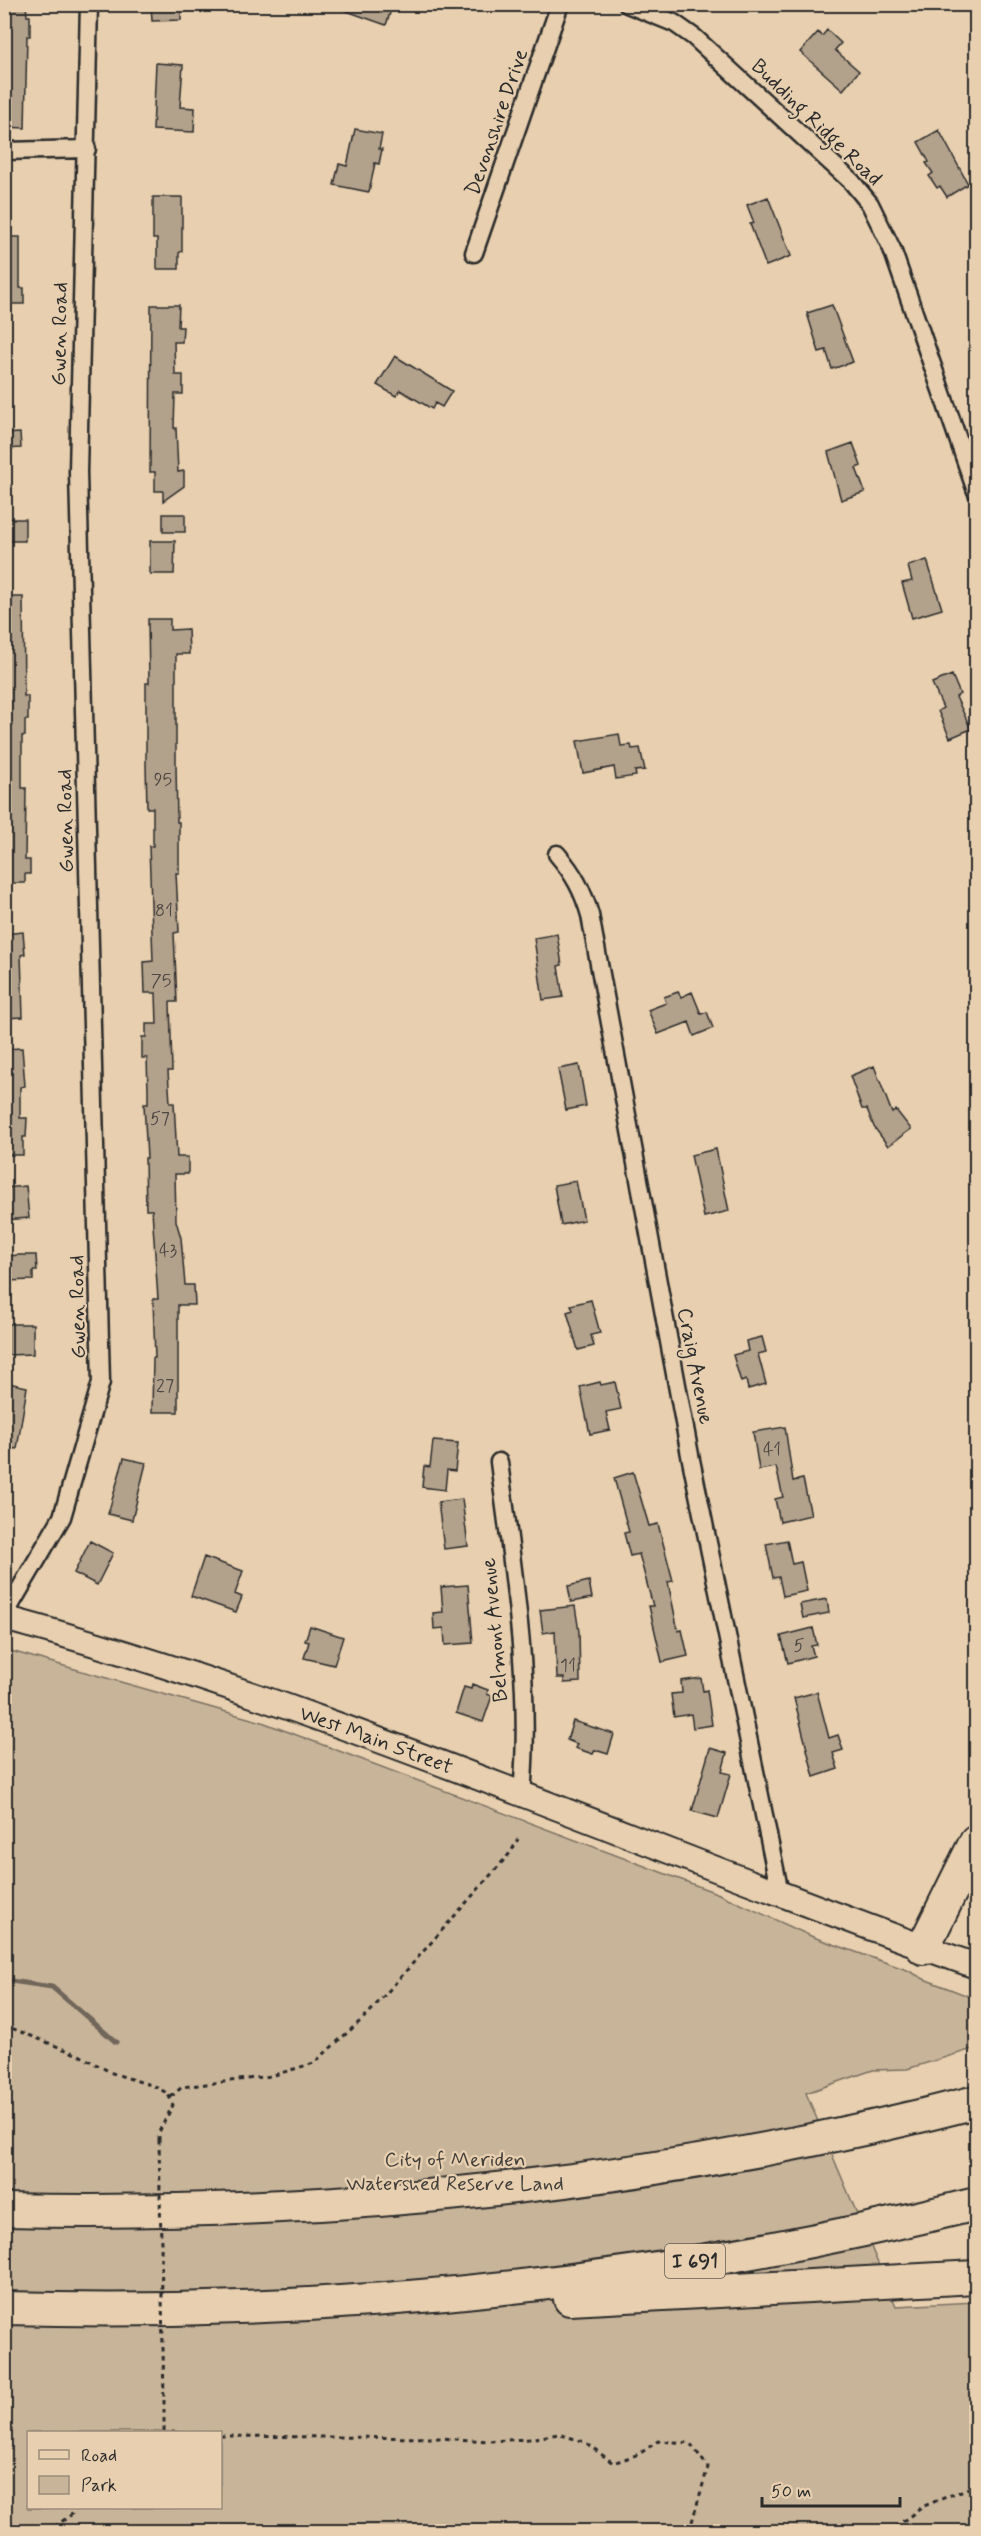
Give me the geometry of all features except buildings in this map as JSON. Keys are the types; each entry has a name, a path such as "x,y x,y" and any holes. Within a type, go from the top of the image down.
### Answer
{"highway":[{"path":"924,1947 976,1841"},
{"path":"4,2210 119,2211 263,2208 508,2189 725,2157 851,2132 976,2102"},
{"name":"I 691","path":"4,2308 216,2308 411,2297 581,2278 732,2255 823,2239 976,2204"},
{"path":"411,2297 495,2305 596,2297 976,2277"}],"main road":[{"name":"West Main Street","path":"4,1617 183,1670 522,1794 976,1966"}],"street":[{"name":"Gwen Road","path":"4,1617 62,1517 101,1382 78,472 89,4"},
{"name":"Devonshire Drive","path":"474,253 560,4"},
{"name":"Budding Ridge Road","path":"627,4 674,22 694,37 852,182 870,204 892,249 976,491"},
{"path":"4,151 87,149"},
{"name":"Craig Avenue","path":"557,854 573,873 583,892 590,915 677,1388 780,1893"},
{"name":"Belmont Avenue","path":"499,1462 513,1576 525,1715 522,1794"}],"path":[{"path":"171,2097 182,2087 271,2076 314,2062 369,2013 511,1852 518,1839"},
{"path":"4,2025 81,2056 112,2073 162,2090 171,2097 172,2109 159,2132 164,2431"},
{"path":"222,2436 439,2438 489,2441 529,2439 558,2434 585,2442 613,2463 639,2454 658,2441 690,2443 708,2467 689,2532"},
{"path":"888,2532 924,2506 976,2485"},
{"path":"47,2532 76,2509"}],"green space":[{"name":"City of Meriden Watershed Reserve Land","path":"4,1649 262,1722 719,1894 813,1937 907,1970 976,1999 976,2048 907,2069 873,2070 806,2093 896,2306 976,2302 976,2531 5,2531"}],"waterway":[{"path":"4,1980 52,1987 116,2042"}]}
